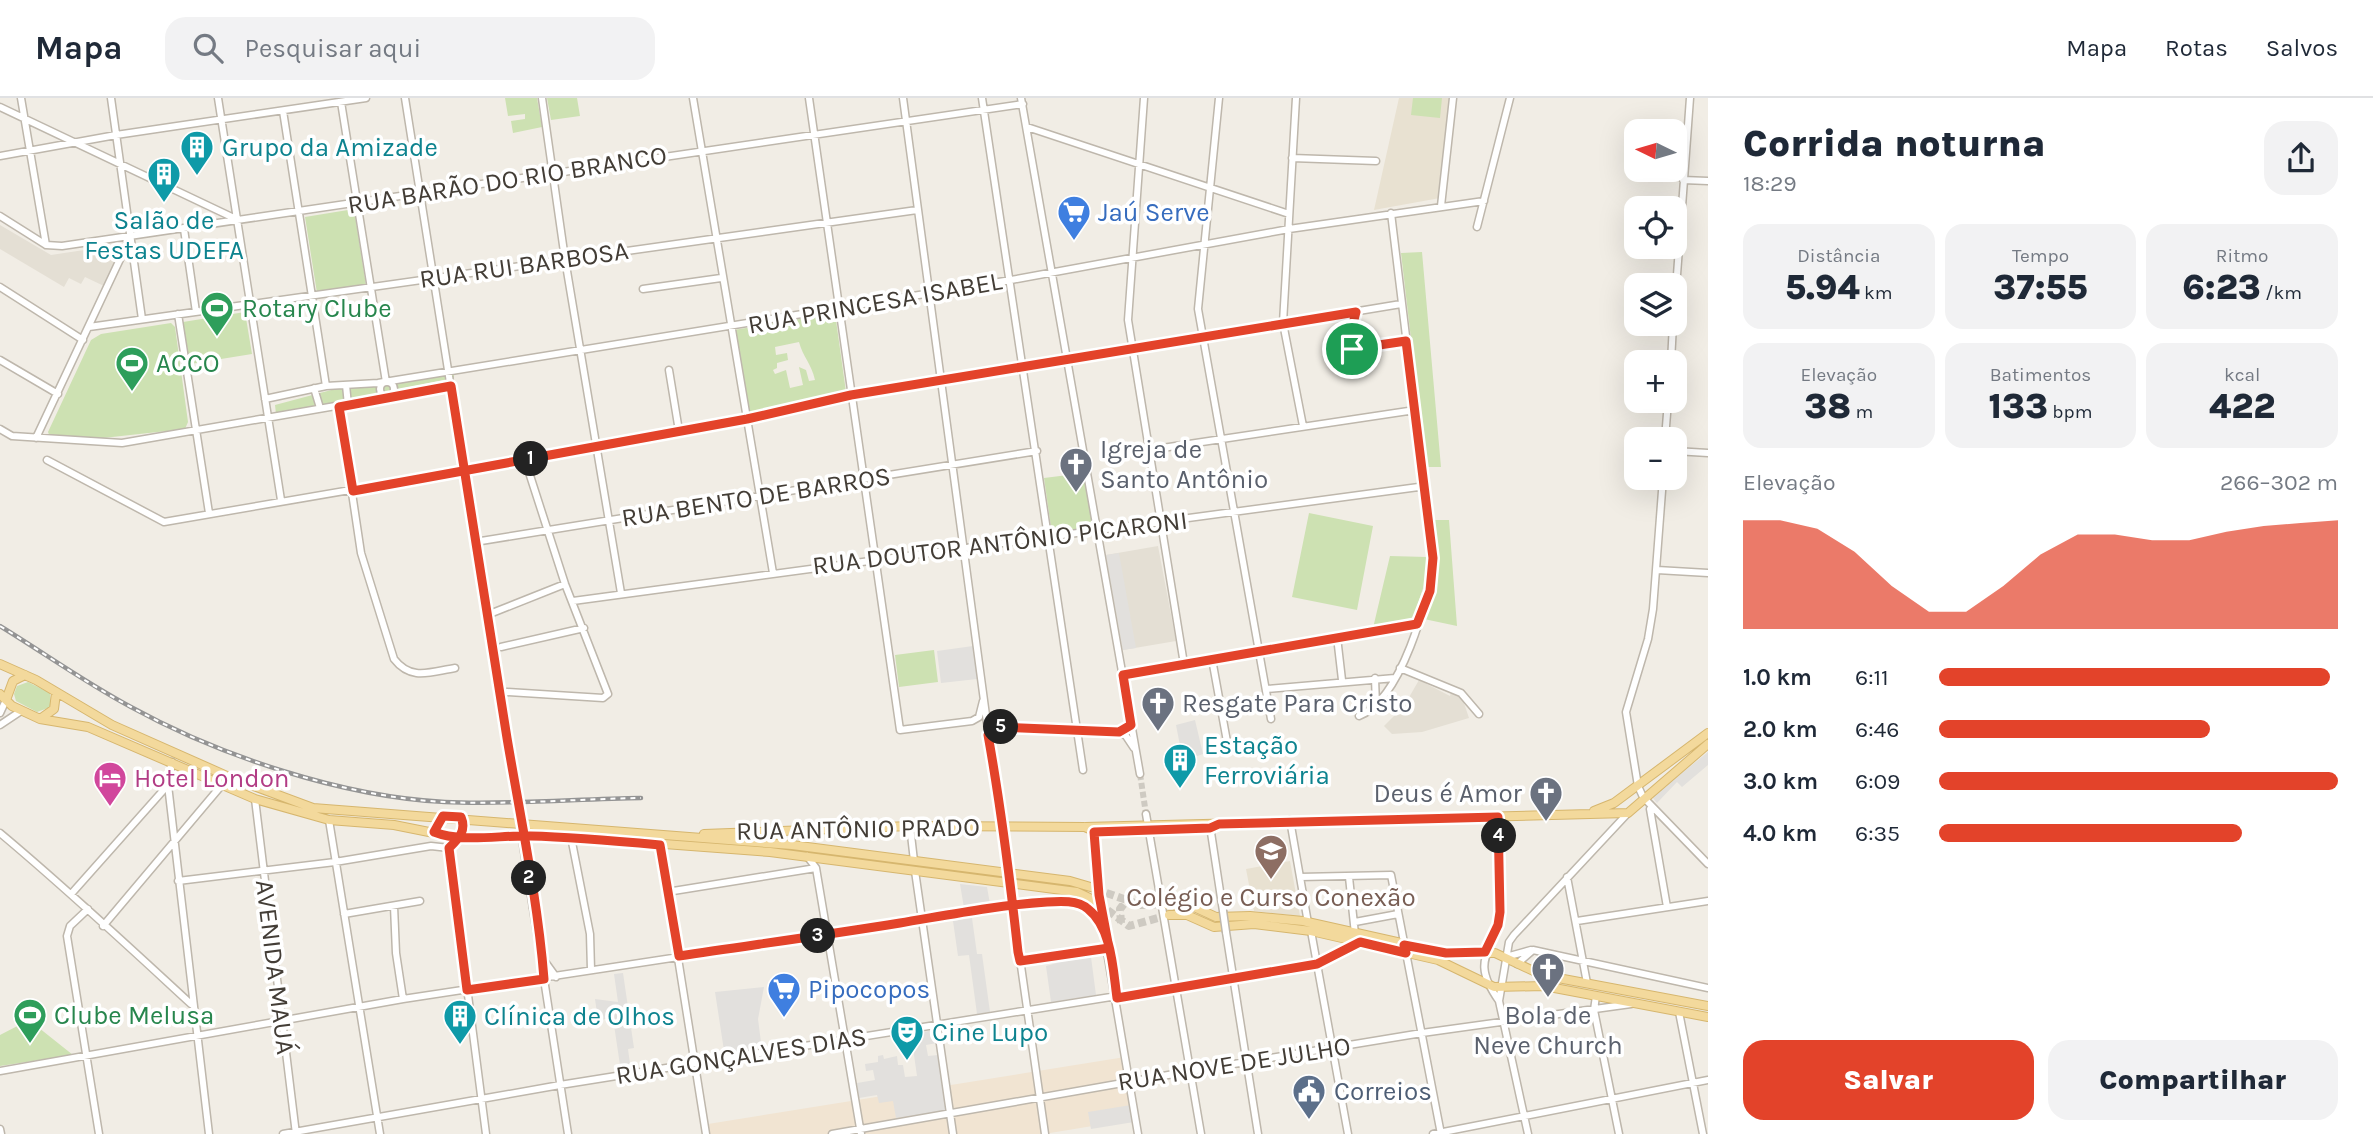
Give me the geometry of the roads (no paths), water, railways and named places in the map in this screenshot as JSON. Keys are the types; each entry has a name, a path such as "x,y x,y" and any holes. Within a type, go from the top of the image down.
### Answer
{"main road":[{"path":"0,664 26,675 112,726 296,803 362,813 461,817 792,845 1077,892 1096,901"},
{"path":"26,675 13,681 3,697 21,711 40,719 88,726 255,800 329,820 394,825 461,836 571,837 807,856 1070,881 1094,888"},
{"path":"40,719 54,709 56,694"},
{"path":"1588,813 1614,803 1708,734"},
{"path":"1628,813 1643,797 1708,744"},
{"name":"RUA ANTÔNIO PRADO","path":"673,835 909,826 1090,828 1147,823 1213,824 1628,813"},
{"path":"434,832 443,816"},
{"path":"461,817 464,829 461,836"},
{"path":"1166,904 1192,906 1216,917 1276,917 1360,942 1405,949 1446,953 1485,952 1506,957 1542,975 1708,1006"},
{"path":"1169,915 1187,915 1214,927 1254,924 1309,927 1355,934 1451,964 1487,984 1502,987 1544,986 1708,1017"},
{"path":"1595,996 1607,987"}],"street":[{"path":"21,98 46,245"},
{"path":"111,98 142,319"},
{"path":"218,98 281,500"},
{"path":"0,156 79,144 116,135 283,111 312,102 341,102 366,98"},
{"path":"405,98 568,1134"},
{"path":"542,98 565,259 621,593"},
{"path":"693,98 721,278 773,573"},
{"path":"809,98 900,730 972,721 979,718 983,701"},
{"path":"903,98 983,701 1045,1134"},
{"path":"982,98 1025,368 1083,770"},
{"path":"1144,98 1130,256 1128,320 1184,664"},
{"path":"1219,98 1198,309 1271,719"},
{"path":"1296,98 1283,323 1303,426"},
{"path":"1441,206 1453,98"},
{"path":"1477,227 1510,98"},
{"path":"1687,133 1690,98"},
{"path":"1022,100 1140,774"},
{"name":"RUA BARÃO DO RIO BRANCO","path":"46,245 62,246 130,238 419,192 984,110 1022,100"},
{"path":"341,102 386,382 394,385 395,390 388,397"},
{"path":"0,107 237,220"},
{"path":"283,111 327,386"},
{"path":"1027,127 1289,214"},
{"path":"1292,158 1376,161"},
{"path":"1687,180 1708,181"},
{"path":"1677,273 1683,182"},
{"name":"RUA PRINCESA ISABEL","path":"265,399 314,388 386,382 730,327 1011,280 1130,256 1289,229 1483,201"},
{"name":"RUA RUI BARBOSA","path":"89,327 917,210"},
{"path":"1359,716 1386,696 1400,668 1430,591 1433,558 1391,213"},
{"path":"0,216 46,245"},
{"path":"184,229 196,312"},
{"path":"36,438 130,238"},
{"path":"643,289 721,278"},
{"path":"0,287 83,340"},
{"path":"47,460 164,523 281,500 353,491 597,447 747,419 851,395 1401,304"},
{"path":"1356,312 1348,343 1350,348 1406,341"},
{"path":"178,314 209,513"},
{"path":"0,360 58,394"},
{"path":"669,370 679,431"},
{"path":"346,385 348,405"},
{"path":"0,429 12,436 122,443 451,386"},
{"path":"314,388 320,408"},
{"path":"339,407 361,553 394,659 403,671 414,675 455,668"},
{"path":"1149,450 1415,410"},
{"name":"RUA BENTO DE BARROS","path":"475,542 1037,451"},
{"path":"1687,452 1708,453"},
{"path":"507,692 603,698 608,694 565,584 525,460"},
{"name":"RUA DOUTOR ANTÔNIO PICARONI","path":"573,601 1426,486"},
{"path":"1662,490 1657,570 1648,639 1626,712 1638,786 1643,797 1649,807 1708,864"},
{"path":"1657,570 1708,573"},
{"path":"486,615 565,584"},
{"path":"1123,675 1417,624"},
{"path":"501,647 583,628"},
{"path":"1337,637 1342,680"},
{"path":"1212,659 1228,747"},
{"path":"1400,668 1461,692 1479,714"},
{"path":"1375,678 1376,706"},
{"path":"1266,689 1342,680 1395,678"},
{"path":"0,713 3,697"},
{"path":"0,725 21,711"},
{"path":"972,721 988,735"},
{"path":"987,722 1000,727 1119,732 1126,736 1136,751"},
{"path":"1119,732 1131,725"},
{"path":"988,735 1000,727"},
{"path":"172,762 167,785 191,1004 209,1134"},
{"path":"72,893 167,785"},
{"path":"103,926 221,786"},
{"name":"AVENIDA MAUÁ","path":"255,800 296,1133"},
{"path":"1649,807 1667,907"},
{"path":"1499,1001 1506,957 1514,935 1628,813"},
{"path":"1498,817 1500,912 1498,925 1485,952 1483,970 1487,984 1499,1001 1528,1134"},
{"path":"329,820 380,1134"},
{"path":"1290,820 1348,1134"},
{"path":"1147,823 1201,1134"},
{"path":"1213,824 1226,932 1258,1134"},
{"path":"909,826 953,1134"},
{"path":"1090,828 1104,934"},
{"path":"425,847 434,832"},
{"path":"0,833 72,893 103,926 191,1004"},
{"path":"449,848 461,836"},
{"path":"571,837 590,934 591,970"},
{"path":"178,881 263,872 441,845 449,848"},
{"path":"660,845 706,1134"},
{"path":"449,848 486,1134"},
{"path":"807,856 816,868 860,1132"},
{"path":"667,892 816,868"},
{"path":"1300,877 1391,875 1422,1033 1438,1134 1708,1080"},
{"path":"1349,877 1355,934"},
{"path":"1567,877 1587,983"},
{"path":"344,914 420,901"},
{"path":"1577,921 1708,901"},
{"path":"0,1072 403,999 922,919 1026,904 1065,902 1088,908 1109,948 1132,1081 1138,1134"},
{"path":"394,906 403,999"},
{"path":"88,909 70,926 67,936 99,1134"},
{"path":"1355,922 1398,914"},
{"name":"RUA GONÇALVES DIAS","path":"283,1134 1027,1008 1117,998 1317,964 1360,942"},
{"path":"1020,961 1109,948"},
{"path":"1506,957 1533,950 1708,988"},
{"path":"1517,964 1533,950"},
{"path":"542,957 556,977"},
{"path":"1595,996 1594,1010 1619,1134"},
{"name":"RUA NOVE DE JULHO","path":"832,1134 860,1132 1191,1070 1422,1033 1504,1024 1637,1003"},
{"path":"1679,1012 1703,1134"}],"tunnel":[{"path":"1140,774 1146,814"},
{"path":"1095,889 1141,905 1166,904"},
{"path":"1121,923 1120,909 1126,901"},
{"path":"1098,903 1129,926 1169,915"}],"railway":[{"path":"0,626 98,688 166,725 243,757 324,783 365,792 445,802 641,798"}],"place":[{"name":"Grupo da Amizade","path":"197,177"},
{"name":"Salão de Festas UDEFA","path":"164,204"},
{"name":"Jaú Serve","path":"1074,242"},
{"name":"Rotary Clube","path":"217,338"},
{"name":"ACCO","path":"132,393"},
{"name":"Igreja de Santo Antônio","path":"1076,494"},
{"name":"Resgate Para Cristo","path":"1158,733"},
{"name":"Estação Ferroviária","path":"1180,790"},
{"name":"Hotel London","path":"110,808"},
{"name":"Deus é Amor","path":"1546,823"},
{"name":"Colégio e Curso Conexão","path":"1271,881"},
{"name":"Bola de Neve Church","path":"1548,999"},
{"name":"Pipocopos","path":"784,1019"},
{"name":"Clube Melusa","path":"30,1045"},
{"name":"Clínica de Olhos","path":"460,1046"},
{"name":"Cine Lupo","path":"907,1062"},
{"name":"Correios","path":"1309,1121"}]}
